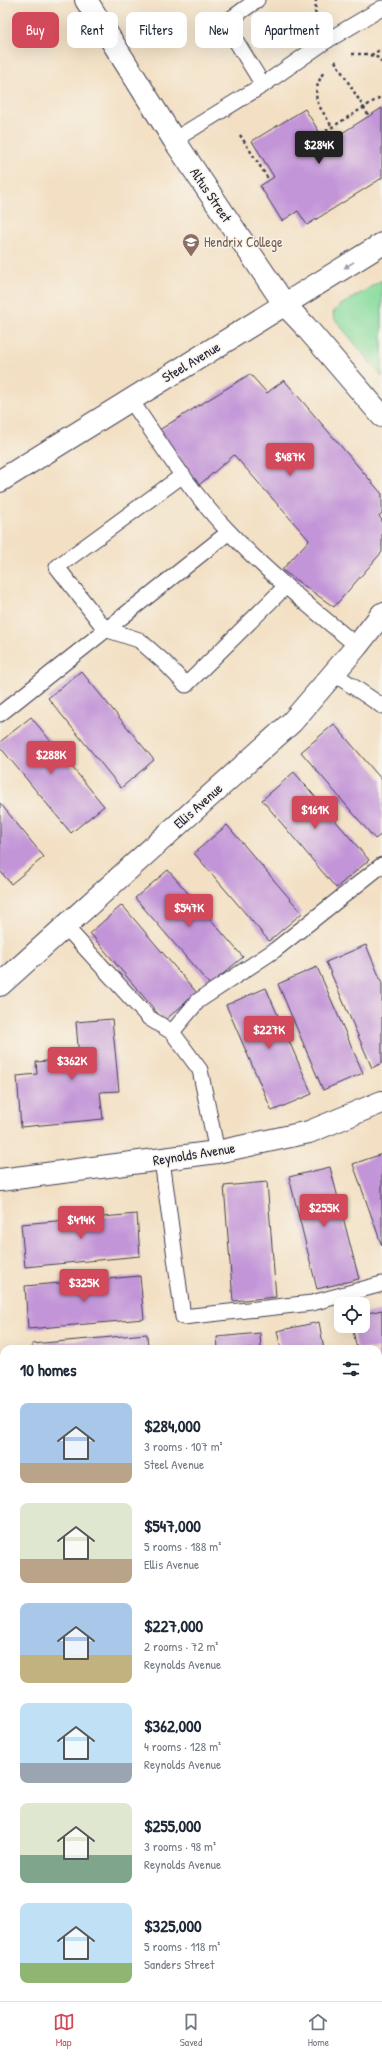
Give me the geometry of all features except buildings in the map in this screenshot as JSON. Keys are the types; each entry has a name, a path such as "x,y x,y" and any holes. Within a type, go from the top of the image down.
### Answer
{"street":[{"name":"Altus Street","path":"86,0 174,140 284,305 305,326 382,416"},
{"name":"Steel Avenue","path":"0,481 130,398 382,244"},
{"name":"Ellis Avenue","path":"0,985 292,722 357,646 382,614"},
{"name":"Reynolds Avenue","path":"0,1180 217,1152 309,1132 382,1102"}],"lane":[{"path":"256,0 225,23 263,84"},
{"path":"174,140 263,84 323,43 382,8"},
{"path":"130,398 183,475 229,532 286,586 357,646"},
{"path":"183,475 57,567 105,629 139,640 164,662 186,685 286,586"},
{"path":"0,714 105,629 229,532"},
{"path":"333,673 382,706"},
{"path":"172,1032 198,1001 275,950 382,865"},
{"path":"65,926 149,1018 172,1032 200,1070 217,1152"},
{"path":"162,1160 183,1317 312,1303 382,1284"}],"path":[{"path":"316,0 316,12"},
{"path":"371,56 382,49"},
{"path":"346,56 351,54 371,56 379,58 382,62"},
{"path":"332,57 369,116"},
{"path":"329,66 340,59"},
{"path":"323,71 317,84 315,98 332,127"},
{"path":"321,134 382,96"},
{"path":"240,135 269,180"}],"green space":[{"path":"382,280 382,377 334,318 333,313 338,307"}],"place":[{"name":"Hendrix College","path":"191,257"}]}
